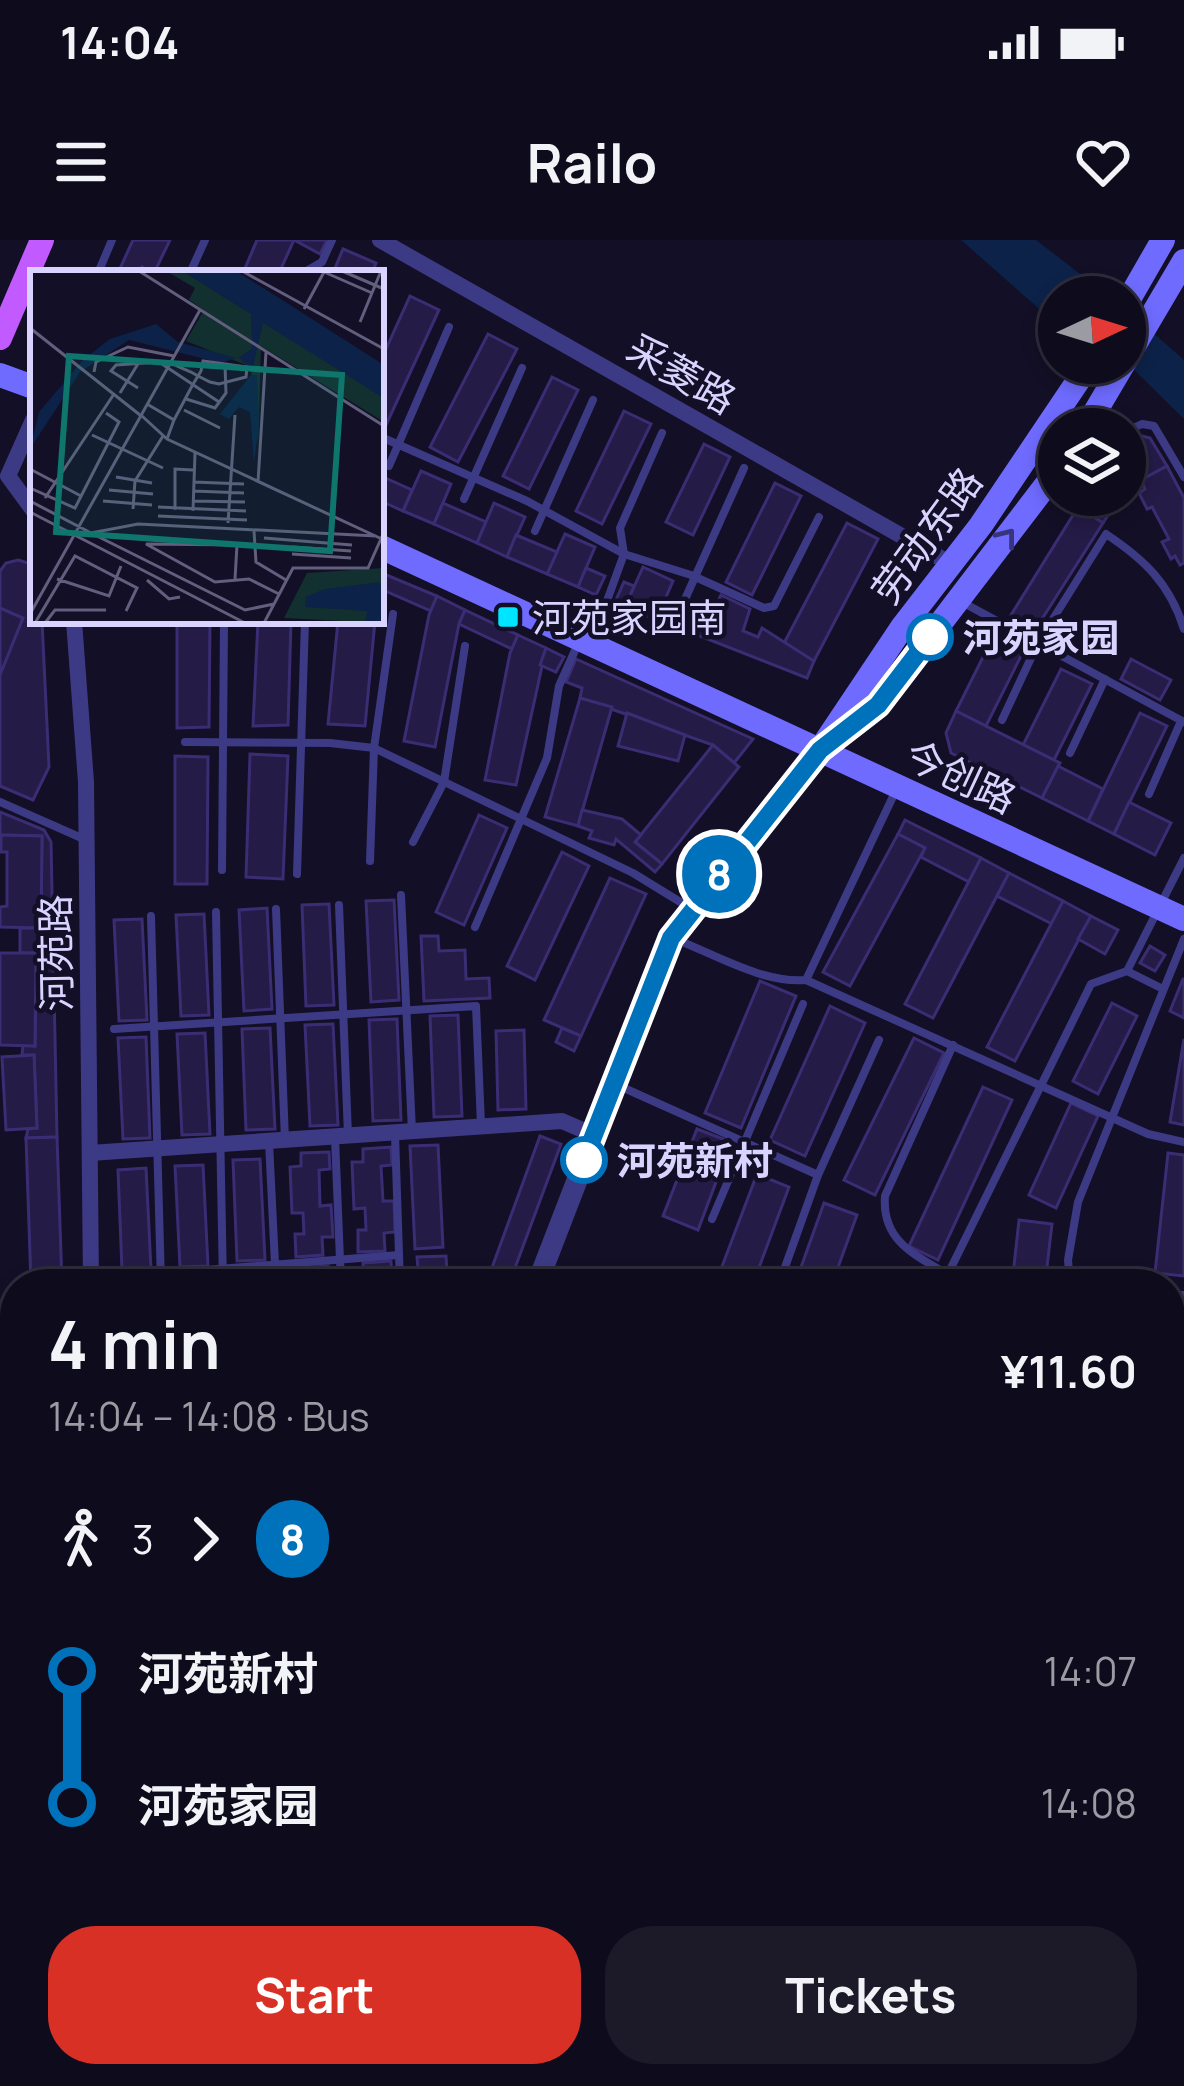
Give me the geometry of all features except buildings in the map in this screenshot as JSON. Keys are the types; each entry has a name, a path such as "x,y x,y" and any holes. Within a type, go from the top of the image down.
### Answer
{"main road":[{"path":"0,338 42,240"},
{"path":"1142,276 1163,240"},
{"path":"1102,408 1184,261"},
{"path":"0,375 30,386"},
{"name":"劳动东路","path":"820,750 1075,384"},
{"name":"劳动东路","path":"820,750 878,705 1038,495"},
{"name":"今创路","path":"384,548 1184,919"}],"street":[{"name":"采菱路","path":"380,240 951,564"},
{"path":"30,427 8,476 30,506"},
{"name":"河苑路","path":"74,624 87,841 91,1269"},
{"name":"劳动东路","path":"543,1269 671,938 820,750"},
{"path":"90,1153 562,1120 594,1135"}],"lane":[{"path":"99,270 112,240"},
{"path":"191,270 205,240"},
{"path":"308,270 322,262 332,240"},
{"path":"389,466 449,327"},
{"path":"464,499 522,368"},
{"path":"536,531 593,400"},
{"path":"1146,425 1154,426 1184,477"},
{"path":"475,927 548,758 559,686 580,639 604,609 624,554 620,528 662,433"},
{"path":"384,438 544,511 624,554 694,577 764,608 774,606 820,517"},
{"path":"686,597 744,468"},
{"path":"0,495 8,476"},
{"path":"1002,720 1039,644 1106,534 1146,561 1171,594 1184,629"},
{"path":"1171,594 1184,587"},
{"path":"958,600 1183,721 1149,794"},
{"path":"370,860 374,748 393,614"},
{"path":"222,869 224,624"},
{"path":"297,874 305,624"},
{"path":"413,842 444,782 465,646"},
{"path":"1070,753 1105,679"},
{"path":"184,742 374,748 633,873 691,908"},
{"path":"806,980 898,787"},
{"path":"0,802 87,841"},
{"path":"950,1269 1091,984 1127,971 1184,858"},
{"path":"399,1269 406,1011 401,895"},
{"path":"339,905 340,1269"},
{"path":"275,1269 280,1018 276,909"},
{"path":"216,912 223,1269 399,1255"},
{"path":"151,916 161,1269"},
{"path":"671,938 789,981 806,980 1148,1134 1184,1142"},
{"path":"1068,1269 1078,1202 1184,939"},
{"path":"1127,971 1161,988"},
{"path":"712,1219 803,1004"},
{"path":"114,1029 476,1006 481,1126"},
{"path":"784,1269 818,1175 878,1040"},
{"path":"939,1269 904,1249 884,1214 885,1196 953,1045"},
{"path":"614,1084 818,1175"},
{"path":"0,1416 0,1451"}],"water":[{"path":"961,240 1036,240 1083,276 1038,276 1038,308"},
{"path":"1146,327 1184,360 1184,419 1146,382"}],"bus line":[{"name":"8","path":"584,1160 671,938 820,750 878,705 930,637"}],"place":[{"name":"河苑家园南","path":"508,617"},
{"name":"河苑家园","path":"930,637"},
{"name":"河苑新村","path":"584,1160"}]}
